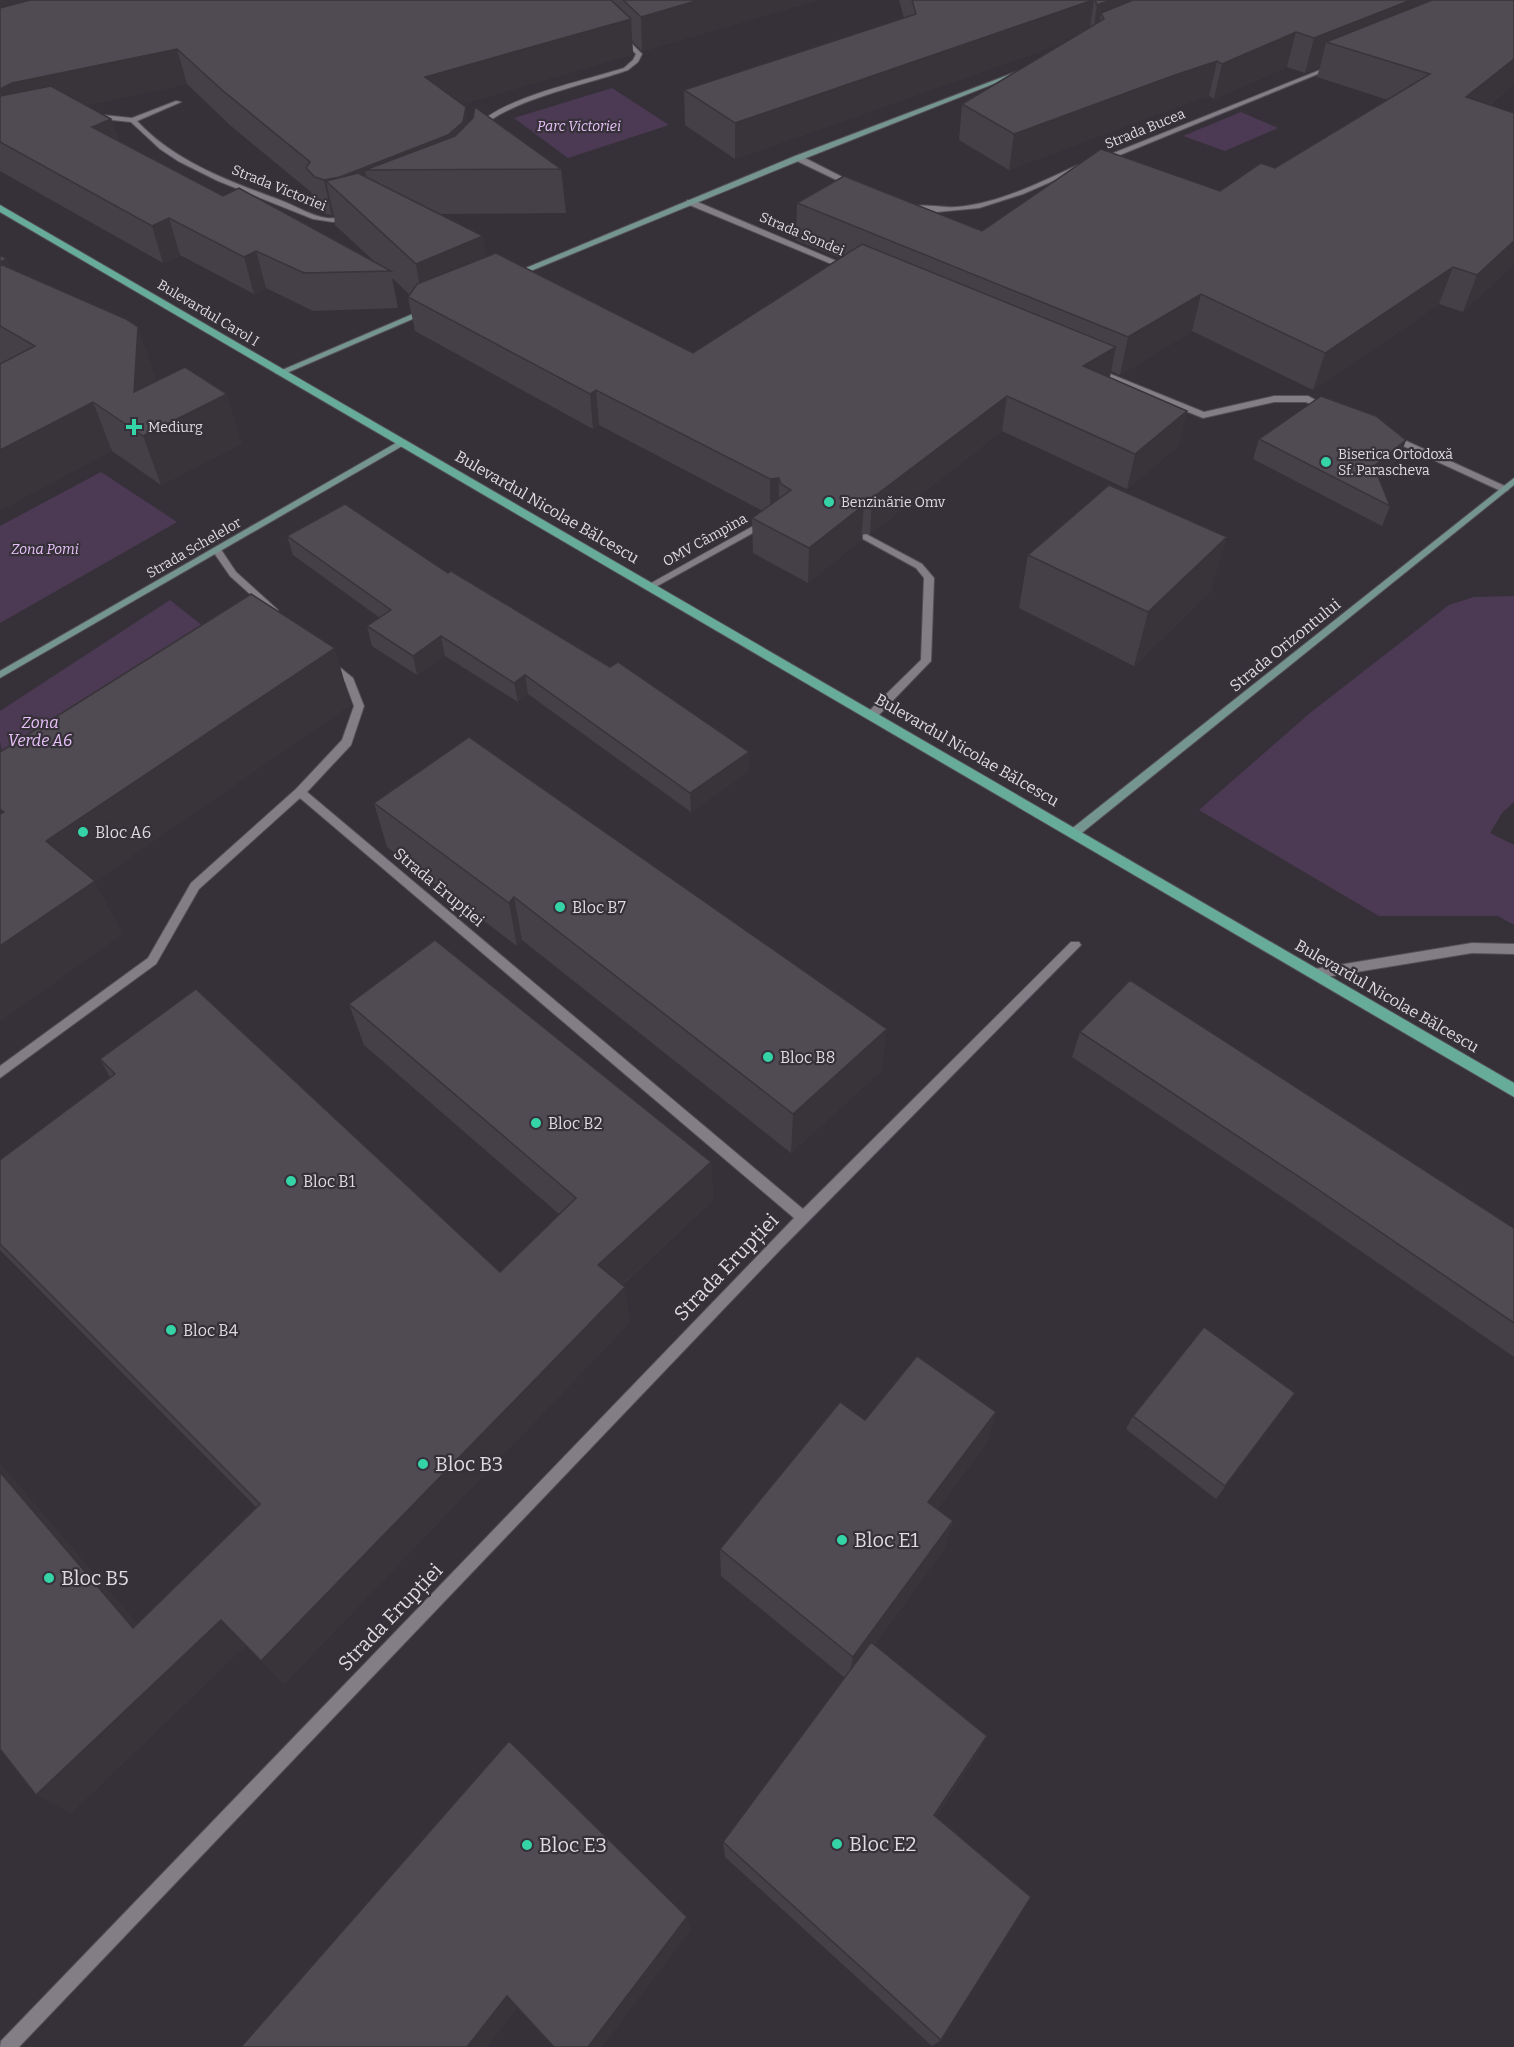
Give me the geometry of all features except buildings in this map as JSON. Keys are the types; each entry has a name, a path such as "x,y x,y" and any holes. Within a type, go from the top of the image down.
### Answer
{"main road":[{"path":"504,279 798,158 1031,68"},
{"name":"Bulevardul Carol I","path":"0,208 401,443"},
{"path":"279,373 439,306"},
{"name":"Strada Schelelor","path":"0,675 401,443"},
{"name":"Bulevardul Nicolae Bălcescu","path":"401,443 1514,1091"},
{"name":"Strada Orizontului","path":"1074,833 1514,481"}],"street":[{"path":"478,133 480,124 505,108 626,69 636,61 639,54 616,31 630,29"},
{"name":"Strada Bucea","path":"909,206 929,210 983,207 1343,62"},
{"path":"88,115 133,120 178,102"},
{"name":"Strada Victoriei","path":"133,120 143,133 186,162 257,194 331,221 361,213"},
{"path":"798,158 860,188"},
{"name":"Strada Sondei","path":"690,202 853,270"},
{"path":"1083,365 1203,415 1274,399 1308,399 1341,414"},
{"path":"1384,434 1504,489"},
{"name":"OMV Câmpina","path":"649,587 775,517"},
{"path":"866,537 919,566 929,578 926,661 871,716"},
{"path":"217,550 233,574 283,619"},
{"path":"0,1073 152,962 195,886 300,792 347,742 359,706 349,680 324,657"},
{"name":"Strada Erupției","path":"300,792 803,1217"},
{"name":"Strada Erupției","path":"7,2047 803,1217 1075,945"},
{"path":"1314,974 1472,948 1514,949"}],"green space":[{"name":"Parc Victoriei","path":"612,88 669,125 568,158 514,118"},
{"path":"1241,112 1278,128 1225,151 1183,136"},
{"name":"Zona Pomi","path":"101,472 177,522 0,623 0,526"},
{"path":"1514,596 1514,802 1502,813 1490,833 1514,845 1514,925 1498,916 1379,916 1199,810 1310,713 1449,605 1474,597"},
{"name":"Zona Verde A6","path":"170,600 232,649 10,797 0,741 0,711"}],"place":[{"name":"Mediurg","path":"134,427"},
{"name":"Biserica Ortodoxă Sf. Parascheva","path":"1326,462"},
{"name":"Benzinărie Omv","path":"829,502"},
{"name":"Bloc A6","path":"83,832"},
{"name":"Bloc B7","path":"560,907"},
{"name":"Bloc B8","path":"768,1057"},
{"name":"Bloc B2","path":"536,1123"},
{"name":"Bloc B1","path":"291,1181"},
{"name":"Bloc B4","path":"171,1330"},
{"name":"Bloc B3","path":"423,1464"},
{"name":"Bloc E1","path":"842,1540"},
{"name":"Bloc B5","path":"49,1578"},
{"name":"Bloc E2","path":"837,1844"},
{"name":"Bloc E3","path":"527,1845"}]}
